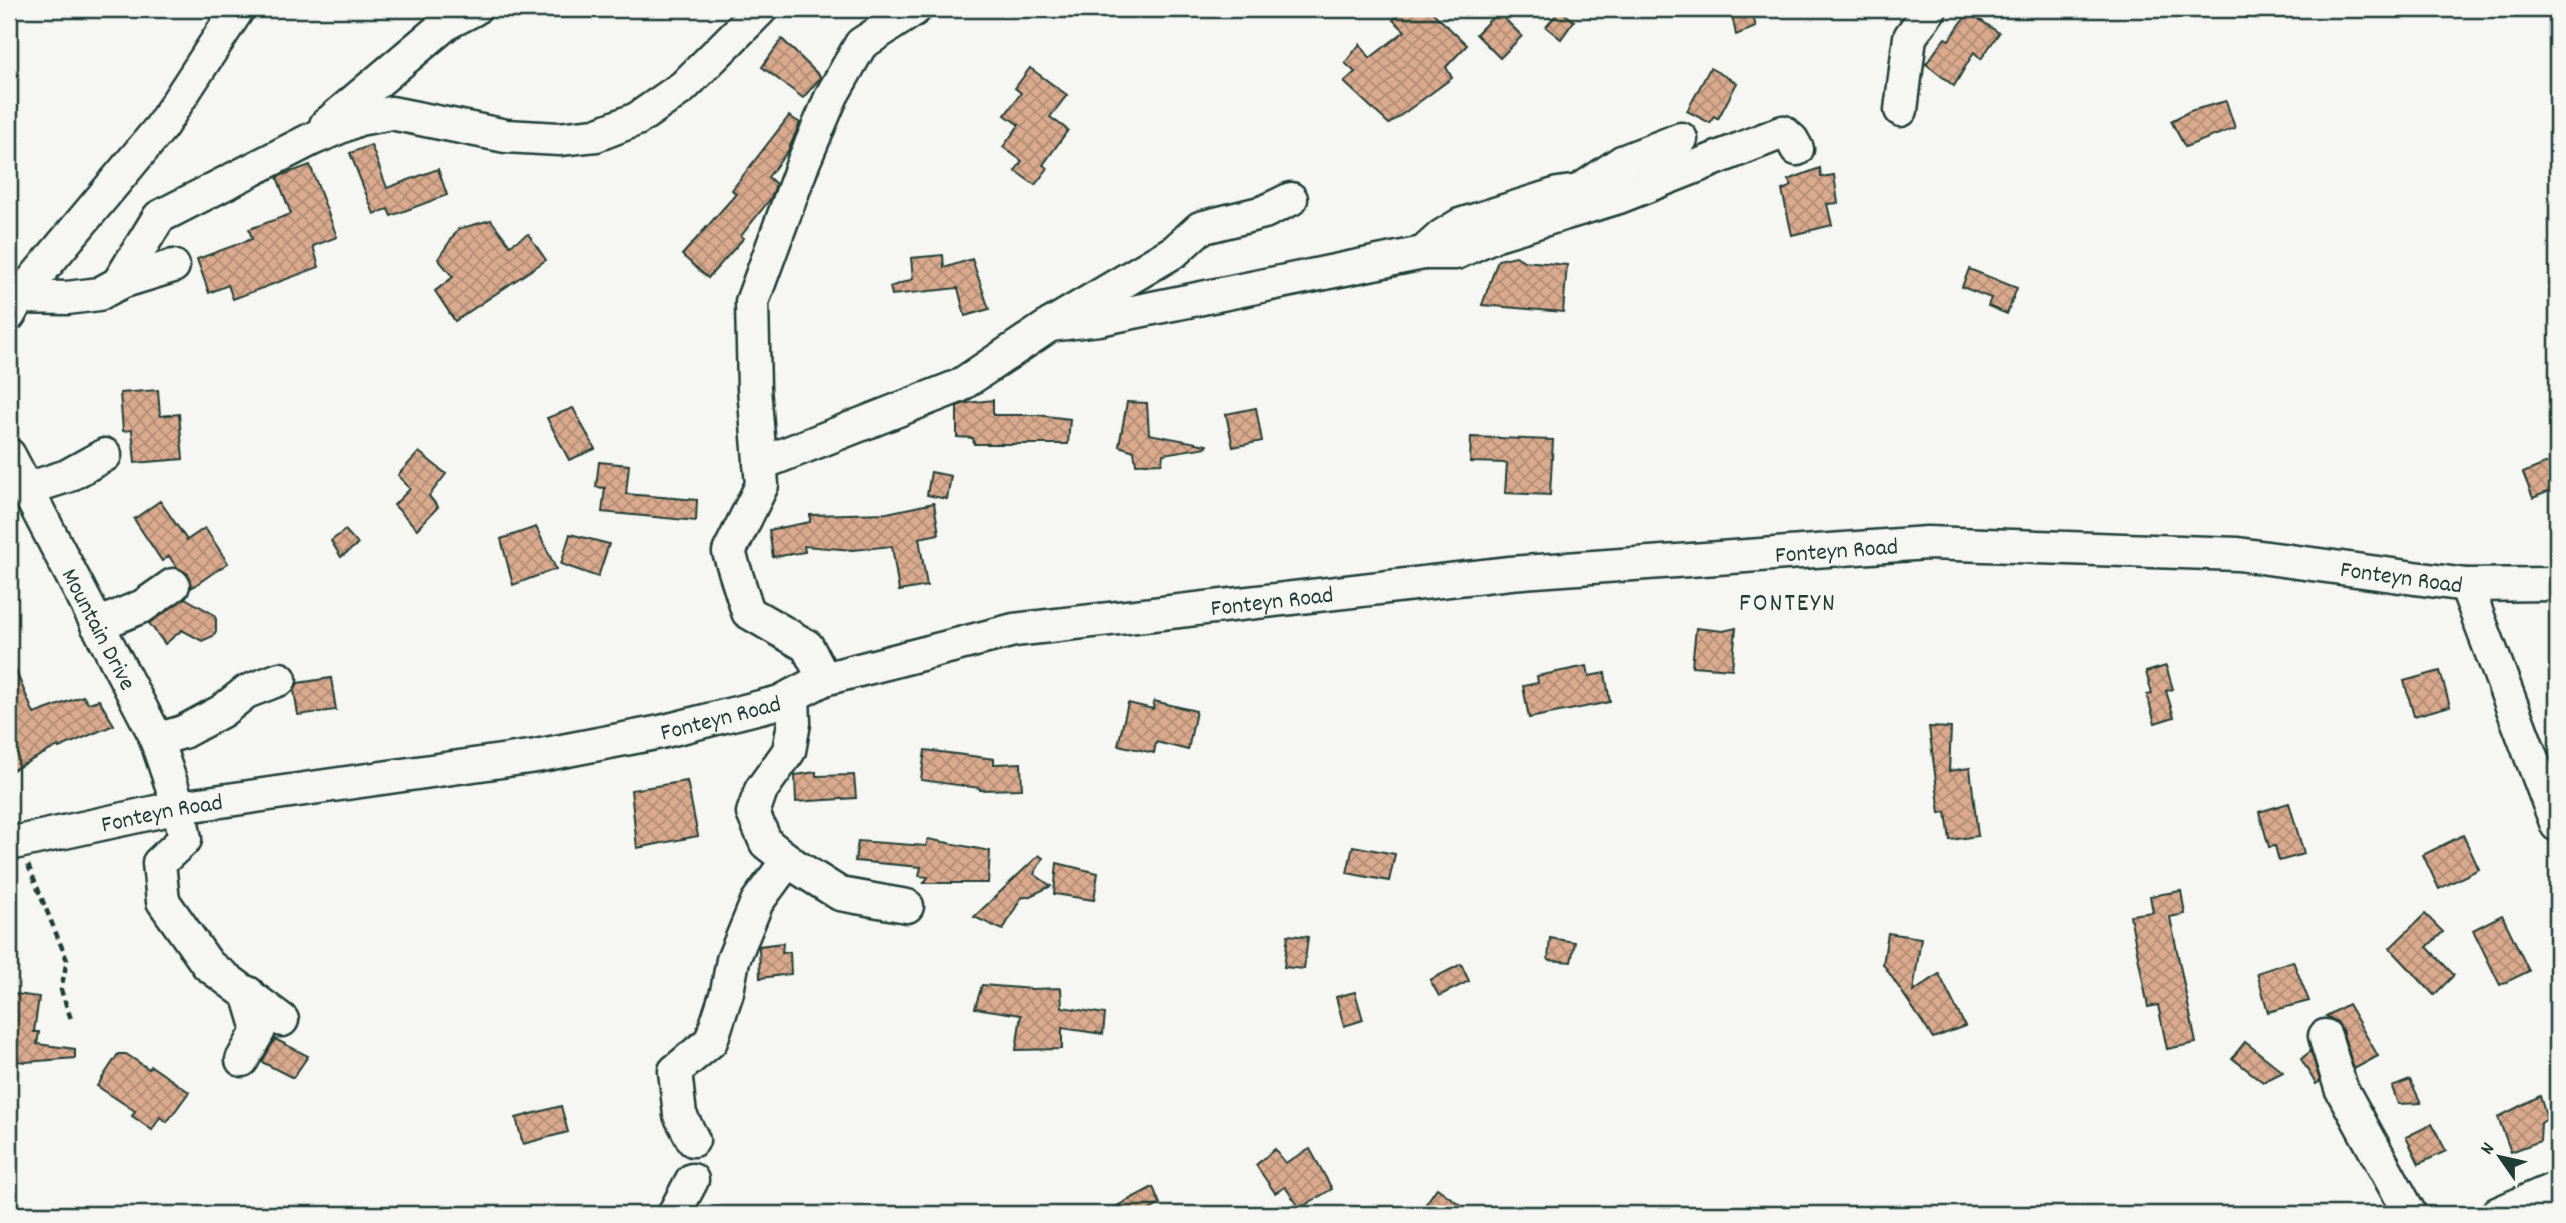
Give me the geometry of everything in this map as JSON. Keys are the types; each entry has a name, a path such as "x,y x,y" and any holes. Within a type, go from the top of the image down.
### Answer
{"street":[{"path":"14,306 162,127 238,9"},
{"path":"307,142 447,23 474,9"},
{"path":"118,284 159,217 307,142 359,119 391,113 506,136 559,139 596,135 636,119 683,87 761,9"},
{"path":"824,680 807,646 748,612 729,552 762,485 754,388 752,302 804,161 832,95 861,44 915,9"},
{"path":"1900,110 1910,37 1930,9"},
{"path":"1050,325 1099,319 1423,253 1456,253 1497,234 1619,197 1783,132 1797,149"},
{"path":"1423,253 1460,225 1558,194 1579,191 1622,162 1681,139"},
{"path":"760,464 959,386 1050,325 1175,251 1200,228 1264,212 1291,199"},
{"path":"14,306 99,294 118,284 173,266"},
{"name":"Mountain Drive","path":"9,455 156,740 179,807 185,839 159,863 163,901 208,965 248,993"},
{"path":"27,489 67,476 105,456"},
{"name":"Fonteyn Road","path":"14,843 179,807 536,756 661,732 780,702 824,680 1014,629 1510,573 1927,544 2238,555 2466,585 2557,584"},
{"path":"97,625 143,606 173,585"},
{"path":"2466,585 2557,825"},
{"path":"156,740 183,732 222,711 246,692 280,679"},
{"path":"793,695 794,723 789,751 761,790 753,813 766,844 840,894 907,906"},
{"path":"693,1140 680,1115 675,1072 711,1041 727,992 733,960 757,902 788,860"},
{"path":"248,993 282,1020"},
{"path":"242,1060 259,1030 248,993"},
{"path":"2325,1036 2341,1088 2410,1214"},
{"path":"674,1214 692,1180"},
{"path":"2497,1214 2557,1188"}],"path":[{"path":"14,843 67,960 61,990 71,1019"}],"building":[{"path":"1404,9 1429,9 1467,45 1446,67 1452,78 1389,124 1344,82 1355,72 1345,63 1360,44 1370,58 1405,31 1393,20"},
{"path":"1751,9 1756,27 1736,35 1732,15"},
{"path":"1560,10 1574,21 1561,39 1546,27"},
{"path":"1498,12 1522,36 1500,58 1476,34"},
{"path":"1969,12 1999,33 1981,59 1974,52 1954,86 1926,64 1945,38 1949,40"},
{"path":"782,39 821,77 803,98 762,67"},
{"path":"1030,68 1067,95 1050,117 1068,130 1043,165 1048,168 1035,185 1015,171 1022,161 1003,147 1019,125 1005,115 1021,93 1015,88"},
{"path":"1710,68 1737,83 1718,119 1714,116 1710,123 1687,111"},
{"path":"2226,101 2235,128 2185,147 2171,121 2190,111"},
{"path":"789,116 800,123 788,151 768,177 776,184 771,198 741,236 744,238 708,278 682,255 736,194 732,190"},
{"path":"371,145 387,188 438,169 447,195 391,216 388,209 374,214 350,153"},
{"path":"310,165 337,237 313,246 319,267 233,299 228,285 209,293 197,259 252,239 249,229 291,214 277,177"},
{"path":"1820,168 1821,177 1834,175 1838,203 1827,204 1832,225 1792,235 1782,190 1792,186 1788,180"},
{"path":"491,220 510,245 528,234 546,260 455,321 435,291 453,277 438,259 458,229"},
{"path":"943,255 944,268 972,259 989,309 965,316 958,288 892,295 890,287 913,279 911,258"},
{"path":"1516,256 1524,261 1567,265 1563,312 1482,305 1498,260"},
{"path":"1969,269 2017,288 2007,314 1988,306 1991,298 1962,287"},
{"path":"158,390 160,416 179,414 183,459 135,463 132,430 123,431 120,393"},
{"path":"993,400 993,415 1037,415 1070,419 1068,444 974,444 973,438 957,437 957,406"},
{"path":"1127,402 1147,403 1149,434 1207,447 1163,454 1162,463 1136,464 1134,451 1119,446"},
{"path":"573,408 595,449 569,460 547,418"},
{"path":"1256,408 1262,441 1233,447 1226,414"},
{"path":"1471,437 1553,440 1550,495 1505,493 1507,463 1470,462"},
{"path":"419,452 446,474 429,496 438,507 417,529 394,505 410,489 398,475"},
{"path":"2552,461 2557,474 2557,488 2533,498 2523,473"},
{"path":"599,462 629,465 626,494 697,500 696,521 602,512 605,488 596,487"},
{"path":"931,472 951,476 947,499 927,495"},
{"path":"160,501 187,540 205,528 228,563 191,588 188,574 177,568 169,556 162,561 134,519"},
{"path":"934,503 939,534 919,538 927,586 899,591 892,546 853,550 804,546 805,552 773,557 769,530 810,522 810,515 887,513"},
{"path":"536,527 556,569 513,585 501,539"},
{"path":"345,530 358,544 341,557 331,541"},
{"path":"570,534 609,544 598,577 561,564"},
{"path":"185,598 213,614 216,631 213,636 202,641 182,630 165,644 149,623"},
{"path":"1696,628 1723,631 1736,628 1732,669 1692,666"},
{"path":"9,655 34,714 83,696 88,703 99,700 114,725 59,748 58,746 9,772"},
{"path":"1587,666 1589,676 1605,673 1610,702 1529,718 1523,686 1538,683 1537,676"},
{"path":"2166,666 2173,689 2166,691 2174,717 2155,723 2147,695 2152,694 2146,672"},
{"path":"2440,671 2450,706 2414,716 2404,681"},
{"path":"331,678 336,710 298,715 294,690 298,683"},
{"path":"1154,701 1196,711 1188,750 1156,742 1154,753 1118,745 1128,703 1153,709"},
{"path":"1929,727 1951,728 1949,771 1970,768 1978,836 1950,840 1946,812 1940,813"},
{"path":"925,750 994,759 994,764 1021,763 1022,789 980,790 921,780"},
{"path":"816,772 816,776 854,775 856,798 796,802 795,775"},
{"path":"687,781 698,836 637,848 631,790"},
{"path":"2289,803 2304,854 2279,861 2275,846 2269,847 2259,812"},
{"path":"2463,835 2479,869 2439,889 2423,855"},
{"path":"928,839 990,851 988,883 924,883 928,877 919,876 921,867 855,861 858,841 926,846"},
{"path":"1353,846 1395,854 1389,881 1347,873"},
{"path":"1039,855 1043,858 1034,874 1051,886 1021,898 1003,930 974,917"},
{"path":"1057,863 1098,873 1094,900 1054,894"},
{"path":"2181,891 2185,914 2170,917 2196,1043 2167,1049 2158,1005 2148,1007 2130,915 2153,912 2150,896"},
{"path":"2425,914 2443,932 2427,947 2454,975 2434,995 2390,948"},
{"path":"2502,915 2529,971 2500,985 2473,930"},
{"path":"1888,933 1921,938 1913,992 1939,974 1965,1026 1933,1038 1883,964"},
{"path":"1288,935 1308,937 1304,969 1284,967"},
{"path":"1550,938 1575,942 1571,962 1548,960"},
{"path":"783,943 782,953 790,952 791,974 760,978 759,946"},
{"path":"2293,961 2309,1001 2268,1012 2257,973"},
{"path":"1461,964 1469,981 1439,996 1430,980"},
{"path":"982,985 1061,988 1062,1007 1105,1014 1103,1034 1062,1028 1062,1049 1016,1050 1021,1015 975,1008"},
{"path":"1355,992 1363,1020 1344,1026 1336,997"},
{"path":"9,993 39,997 34,1032 39,1032 37,1044 75,1049 75,1058 26,1062 9,1060"},
{"path":"2348,1004 2378,1056 2354,1069 2342,1030 2337,1022 2326,1016"},
{"path":"275,1039 308,1056 293,1078 262,1062"},
{"path":"2245,1042 2283,1072 2263,1082 2232,1058"},
{"path":"2311,1051 2320,1081 2316,1084 2301,1059"},
{"path":"118,1054 126,1054 149,1069 151,1066 189,1092 167,1122 160,1117 152,1130 132,1116 135,1111 97,1086"},
{"path":"2410,1080 2421,1103 2398,1104 2392,1087"},
{"path":"2540,1096 2547,1119 2541,1123 2540,1141 2511,1152 2498,1117"},
{"path":"561,1106 568,1132 523,1144 516,1118"},
{"path":"2432,1124 2446,1151 2419,1164 2406,1137"},
{"path":"1275,1149 1285,1163 1310,1149 1332,1189 1300,1208 1285,1187 1275,1193 1256,1165"},
{"path":"1153,1187 1160,1204 1143,1214 1102,1214"},
{"path":"1437,1188 1473,1214 1438,1214 1425,1205"}],"district":[{"name":"FONTEYN","path":"1788,601"}]}
